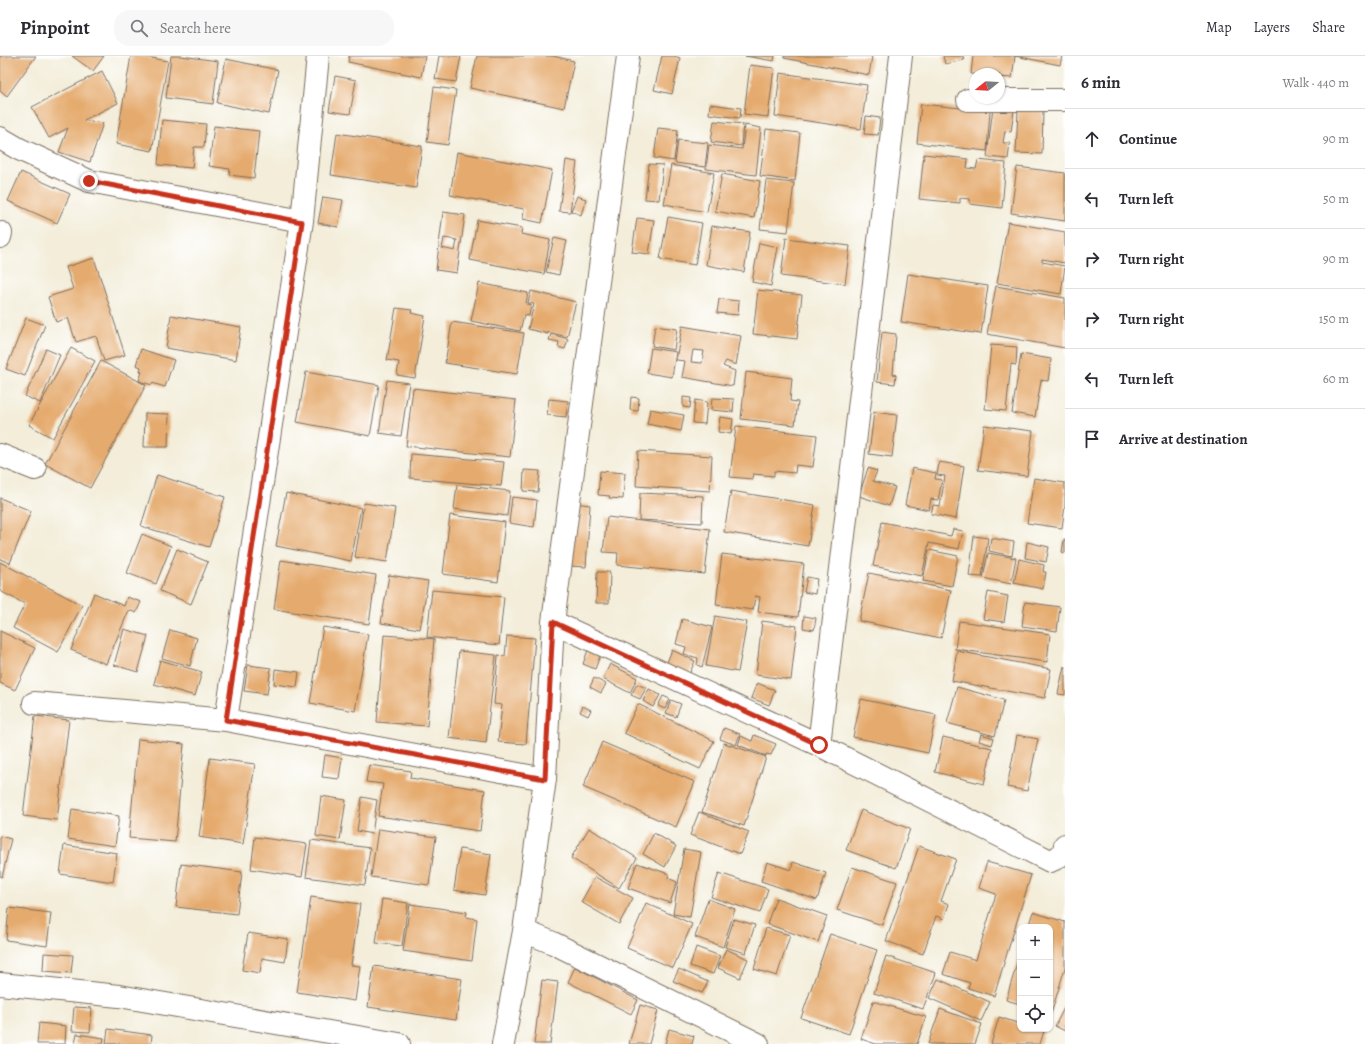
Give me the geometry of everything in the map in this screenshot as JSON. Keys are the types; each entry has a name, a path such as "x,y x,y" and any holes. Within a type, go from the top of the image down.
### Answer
{"street":[{"path":"226,720 302,222 318,56"},
{"path":"503,1044 524,930 545,779 553,622 628,56"},
{"path":"819,745 901,56"},
{"path":"968,100 1065,100"},
{"path":"0,138 19,149 89,181 302,222"},
{"path":"0,455 35,469"},
{"path":"553,622 819,745 1050,861 1059,858 1065,845"},
{"path":"34,703 226,720 545,779"},
{"path":"524,930 758,1044"},
{"path":"0,984 119,996 399,1044"}],"building":[{"path":"0,56 36,56 7,96 0,90"},
{"path":"72,56 104,56 93,71"},
{"path":"131,56 141,56 168,61 152,151 116,144"},
{"path":"171,56 218,61 213,104 166,98"},
{"path":"349,56 425,56 421,77 348,62"},
{"path":"439,56 461,56 456,82 435,79"},
{"path":"477,56 553,56 574,61 564,108 470,88"},
{"path":"662,56 674,56 680,58 672,94 654,90"},
{"path":"745,56 775,56 774,61"},
{"path":"784,56 872,56 869,75 784,58"},
{"path":"943,56 963,56 964,60 945,64"},
{"path":"973,56 1015,56 1012,78 1005,77 1005,68 972,68"},
{"path":"1015,56 1062,56 1060,65"},
{"path":"226,59 278,70 269,114 217,103"},
{"path":"750,65 774,68 768,117 744,114"},
{"path":"102,71 118,103 84,120 103,123 90,162 59,152 68,128 49,138 32,107"},
{"path":"780,73 867,85 861,129 775,116"},
{"path":"335,76 356,80 350,114 329,111"},
{"path":"434,87 456,90 448,145 427,142"},
{"path":"710,104 741,108 740,118 709,114"},
{"path":"921,104 990,111 987,151 917,143"},
{"path":"993,107 1014,110 1011,132 1005,131 1003,143 1010,143 1008,159 987,157"},
{"path":"1018,110 1043,111 1042,154 1016,153"},
{"path":"866,116 880,118 878,135 864,134"},
{"path":"162,120 206,124 204,147 194,147 192,168 158,165"},
{"path":"714,121 743,124 741,146 711,142"},
{"path":"745,125 761,128 756,175 706,169 709,145 742,149"},
{"path":"214,126 259,131 254,178 229,175 230,169 209,166"},
{"path":"658,128 678,130 674,161 654,158"},
{"path":"766,129 800,133 795,181 760,176"},
{"path":"337,133 422,146 416,188 331,175"},
{"path":"678,140 708,143 705,167 675,163"},
{"path":"457,152 552,170 542,223 523,219 524,209 450,195"},
{"path":"924,154 968,159 967,168 976,169 978,160 1006,163 1002,208 970,204 970,199 960,198 960,203 919,199"},
{"path":"566,160 577,162 570,212 559,211"},
{"path":"649,164 663,165 659,200 645,199"},
{"path":"671,165 714,173 707,212 664,204"},
{"path":"1017,167 1065,173 1065,221 1011,213"},
{"path":"21,172 70,194 57,223 8,201"},
{"path":"722,174 760,181 754,218 715,211"},
{"path":"766,180 794,183 788,232 760,229"},
{"path":"577,196 586,199 581,215 571,211"},
{"path":"323,197 343,200 338,227 318,223"},
{"path":"443,212 465,215 457,273 436,270","holes":["444,238 457,240 455,251 442,248"]},
{"path":"668,217 702,223 695,265 660,259"},
{"path":"637,218 654,220 649,254 632,252"},
{"path":"477,220 522,228 521,234 550,240 544,274 470,260"},
{"path":"1008,222 1065,232 1065,263 1042,259 1042,262 1065,266 1061,294 997,283"},
{"path":"712,226 750,232 744,272 706,265"},
{"path":"554,238 567,241 559,275 546,272"},
{"path":"786,238 850,246 845,284 781,276"},
{"path":"759,243 778,247 771,286 752,282"},
{"path":"94,258 125,355 104,361 96,336 76,342 68,318 56,322 48,297 73,289 66,267"},
{"path":"908,274 988,286 981,334 901,322"},
{"path":"479,283 528,293 526,304 531,305 529,316 524,315 520,331 471,321"},
{"path":"996,286 1065,298 1065,348 987,334"},
{"path":"758,290 802,295 797,339 753,334"},
{"path":"531,291 576,302 567,337 528,329 534,304 528,303"},
{"path":"719,299 739,301 738,315 717,313"},
{"path":"396,308 412,310 411,313 425,316 415,378 397,375 399,362 387,360"},
{"path":"171,315 241,327 236,360 166,348"},
{"path":"26,318 45,325 25,376 6,369"},
{"path":"452,322 524,333 517,374 445,363"},
{"path":"655,326 677,329 674,350 652,346"},
{"path":"682,326 741,336 736,365 726,361 723,366 735,371 733,386 682,377 685,361 676,360","holes":["693,350 704,351 702,363 691,362"]},
{"path":"882,332 896,334 893,374 896,375 895,384 877,382"},
{"path":"551,334 568,339 565,349 558,347 559,342 549,340"},
{"path":"991,345 1017,347 1016,365 1011,364 1006,411 985,409"},
{"path":"71,348 95,361 53,438 29,425"},
{"path":"651,348 676,352 672,377 647,373"},
{"path":"46,349 60,355 40,403 25,396"},
{"path":"141,349 174,360 165,387 139,381 142,372 140,371 141,367 136,365"},
{"path":"1021,354 1051,359 1048,381 1041,380 1035,417 1012,413"},
{"path":"101,361 146,385 90,488 45,464"},
{"path":"306,372 379,385 370,436 297,422"},
{"path":"746,372 792,378 790,401 798,402 795,425 741,419"},
{"path":"387,380 409,383 401,436 379,433"},
{"path":"413,388 516,400 510,457 406,446"},
{"path":"631,397 639,398 638,411 630,410"},
{"path":"683,397 691,398 690,408 683,407"},
{"path":"712,398 734,399 733,412 711,410"},
{"path":"549,399 568,401 566,417 547,415"},
{"path":"695,400 707,402 705,424 693,423"},
{"path":"650,409 684,415 681,431 647,424"},
{"path":"874,412 897,415 892,457 869,454"},
{"path":"145,413 169,414 168,447 144,447"},
{"path":"720,417 733,419 731,434 718,432"},
{"path":"984,425 1033,431 1027,476 978,470"},
{"path":"736,426 817,435 813,467 796,465 795,473 774,471 774,476 753,474 752,479 730,477"},
{"path":"638,451 712,456 710,491 636,486"},
{"path":"411,454 504,462 501,486 410,478"},
{"path":"939,462 964,466 956,519 931,514 933,505 940,506 945,476 937,475"},
{"path":"868,468 877,471 873,481 895,487 889,506 859,496"},
{"path":"912,468 936,473 935,479 942,480 938,500 931,499 929,510 905,505"},
{"path":"524,470 540,471 538,492 523,491"},
{"path":"600,471 625,473 623,499 609,498 610,496 598,495"},
{"path":"157,475 225,497 209,547 141,526"},
{"path":"1034,478 1065,483 1065,506 1062,528 1027,523"},
{"path":"457,485 510,491 507,516 454,509"},
{"path":"731,491 815,505 808,546 724,532"},
{"path":"286,493 361,508 351,561 276,546"},
{"path":"640,493 703,496 702,523 639,520"},
{"path":"512,497 537,500 534,527 509,523"},
{"path":"0,498 31,511 10,563 0,559"},
{"path":"364,503 395,508 387,562 355,557"},
{"path":"574,503 590,505 586,567 570,566"},
{"path":"450,515 505,522 498,582 443,574"},
{"path":"607,517 710,529 705,574 617,565 618,553 603,552"},
{"path":"882,522 951,536 953,529 963,531 959,549 929,543 922,576 873,566"},
{"path":"142,534 171,546 156,584 127,573"},
{"path":"974,536 988,538 982,577 969,576"},
{"path":"991,538 1014,542 1012,556 989,551"},
{"path":"1065,539 1065,553 1062,552"},
{"path":"1027,542 1049,547 1046,562 1025,558"},
{"path":"177,549 208,562 191,604 160,591"},
{"path":"929,550 958,556 952,586 923,581"},
{"path":"988,553 1016,558 1011,584 983,578"},
{"path":"722,554 804,564 798,617 758,612 760,597 755,596 753,610 716,605"},
{"path":"1019,559 1044,565 1043,572 1046,572 1043,589 1014,583"},
{"path":"281,560 376,575 369,624 274,609"},
{"path":"0,562 82,605 58,652 13,628 25,604 0,591"},
{"path":"597,572 610,572 609,603 596,603"},
{"path":"869,573 951,590 941,638 859,621"},
{"path":"389,575 428,581 420,629 381,623"},
{"path":"807,577 817,579 815,594 804,592"},
{"path":"432,590 504,597 499,645 427,637"},
{"path":"988,592 1008,596 1004,622 983,619"},
{"path":"94,593 124,606 127,597 141,602 136,613 129,610 106,664 71,650"},
{"path":"1025,602 1060,607 1057,631 1022,626"},
{"path":"715,616 747,622 738,672 706,666"},
{"path":"804,616 816,618 814,630 803,628"},
{"path":"682,619 712,627 702,667 697,665 698,658 684,654 686,647 676,644"},
{"path":"762,621 797,626 791,680 756,675"},
{"path":"959,621 1050,634 1047,662 955,649"},
{"path":"323,627 368,634 355,711 310,703"},
{"path":"124,629 148,636 138,672 114,665"},
{"path":"170,630 197,638 190,666 162,658"},
{"path":"0,631 35,648 15,690 0,683"},
{"path":"384,635 434,639 427,726 377,722"},
{"path":"507,636 535,638 526,744 498,742 502,705 494,704 498,655 505,656"},
{"path":"588,650 600,656 595,669 583,664"},
{"path":"672,650 695,661 688,677 665,667"},
{"path":"459,651 496,655 486,743 449,738"},
{"path":"957,651 1051,669 1045,698 952,681"},
{"path":"160,660 202,672 195,696 154,684"},
{"path":"610,664 637,678 630,693 603,679"},
{"path":"248,665 271,668 267,694 244,691"},
{"path":"1064,666 1065,667 1065,695 1058,694"},
{"path":"275,669 299,672 297,687 274,684"},
{"path":"594,678 606,684 601,693 590,687"},
{"path":"757,683 775,690 769,705 751,698"},
{"path":"637,684 646,688 640,699 631,695"},
{"path":"957,687 1004,700 995,736 947,723"},
{"path":"649,689 660,695 653,707 643,701"},
{"path":"663,696 670,699 665,709 658,706"},
{"path":"861,699 936,715 928,753 853,737"},
{"path":"671,700 681,704 676,717 666,713"},
{"path":"638,704 714,741 700,769 624,733"},
{"path":"583,706 591,710 588,716 580,712"},
{"path":"35,716 69,720 57,820 23,816"},
{"path":"724,728 740,734 736,745 720,739"},
{"path":"981,734 994,738 992,745 979,741"},
{"path":"754,735 776,744 771,755 766,754 766,756 738,745 741,736 752,741"},
{"path":"1017,735 1038,739 1027,791 1007,787"},
{"path":"943,737 992,748 984,784 935,772"},
{"path":"138,739 184,744 175,842 129,838"},
{"path":"602,742 695,782 676,827 583,787"},
{"path":"724,743 766,757 744,826 702,812"},
{"path":"325,755 342,758 339,779 322,777"},
{"path":"210,758 255,764 243,844 199,837"},
{"path":"369,765 411,771 410,778 485,790 480,831 378,816 383,784 366,782"},
{"path":"321,796 346,800 340,840 316,836"},
{"path":"362,797 377,800 372,834 357,831"},
{"path":"72,809 119,816 115,846 68,839"},
{"path":"861,810 910,829 896,868 846,850"},
{"path":"699,812 749,832 740,854 690,835"},
{"path":"589,828 637,858 619,888 571,858"},
{"path":"378,829 436,837 429,885 371,877"},
{"path":"654,833 676,846 665,867 643,854"},
{"path":"0,836 11,839 2,877 0,876"},
{"path":"255,837 307,844 302,877 251,869"},
{"path":"311,840 370,848 365,885 306,877"},
{"path":"64,845 117,853 113,882 60,874"},
{"path":"919,846 956,859 941,901 949,904 944,919 936,916 923,954 886,941"},
{"path":"460,849 491,854 485,895 454,890"},
{"path":"684,849 701,852 690,917 673,914"},
{"path":"767,862 791,870 793,862 826,873 817,900 761,881"},
{"path":"987,862 1031,875 994,996 968,988 970,983 943,974 950,952 976,960 996,894 979,888"},
{"path":"637,863 669,874 668,878 677,882 670,903 628,888"},
{"path":"181,864 242,872 237,914 176,907"},
{"path":"852,867 897,882 882,925 837,910"},
{"path":"719,873 768,889 760,913 711,897"},
{"path":"595,877 633,898 619,924 581,902"},
{"path":"311,897 360,904 351,965 360,966 355,1001 297,992"},
{"path":"776,898 827,916 818,942 767,924"},
{"path":"382,899 408,903 402,946 376,943"},
{"path":"708,899 735,909 723,947 695,937"},
{"path":"646,903 692,924 673,968 627,948"},
{"path":"410,904 467,912 466,917 477,919 472,961 403,951"},
{"path":"9,908 51,913 47,946 6,940"},
{"path":"1033,912 1065,922 1065,968 1053,1007 1053,924 1029,924"},
{"path":"734,919 755,925 746,953 725,947"},
{"path":"766,928 790,935 777,976 754,969"},
{"path":"248,933 288,939 285,962 262,958 260,973 242,970"},
{"path":"830,934 877,950 849,1034 801,1018"},
{"path":"696,947 720,956 713,974 690,966"},
{"path":"726,949 748,959 740,978 718,968"},
{"path":"44,953 73,955 71,973 43,971"},
{"path":"886,956 936,973 923,1009 874,993"},
{"path":"1017,963 1017,1003 1006,1000"},
{"path":"374,966 462,979 456,1020 368,1007"},
{"path":"575,967 638,1000 631,1014 568,982"},
{"path":"679,969 708,982 702,993 673,981"},
{"path":"938,979 990,1002 981,1021 929,998"},
{"path":"542,980 558,982 550,1044 534,1044"},
{"path":"873,1001 926,1017 917,1044 876,1044 861,1039"},
{"path":"640,1005 658,1010 649,1044 629,1044"},
{"path":"1065,1006 1065,1031 1055,1026"},
{"path":"74,1007 92,1008 90,1032 72,1031"},
{"path":"940,1009 982,1024 975,1044 928,1044"},
{"path":"999,1017 1017,1023 1017,1032 1044,1032 1040,1044 991,1044"},
{"path":"39,1023 66,1026 65,1044 37,1044"},
{"path":"108,1029 152,1035 151,1044 106,1044"},
{"path":"669,1029 694,1036 692,1044 665,1044"},
{"path":"77,1034 104,1038 103,1044 75,1044"}],"route":[{"path":"89,181 302,222 226,720 545,779 553,622 819,745"}]}
